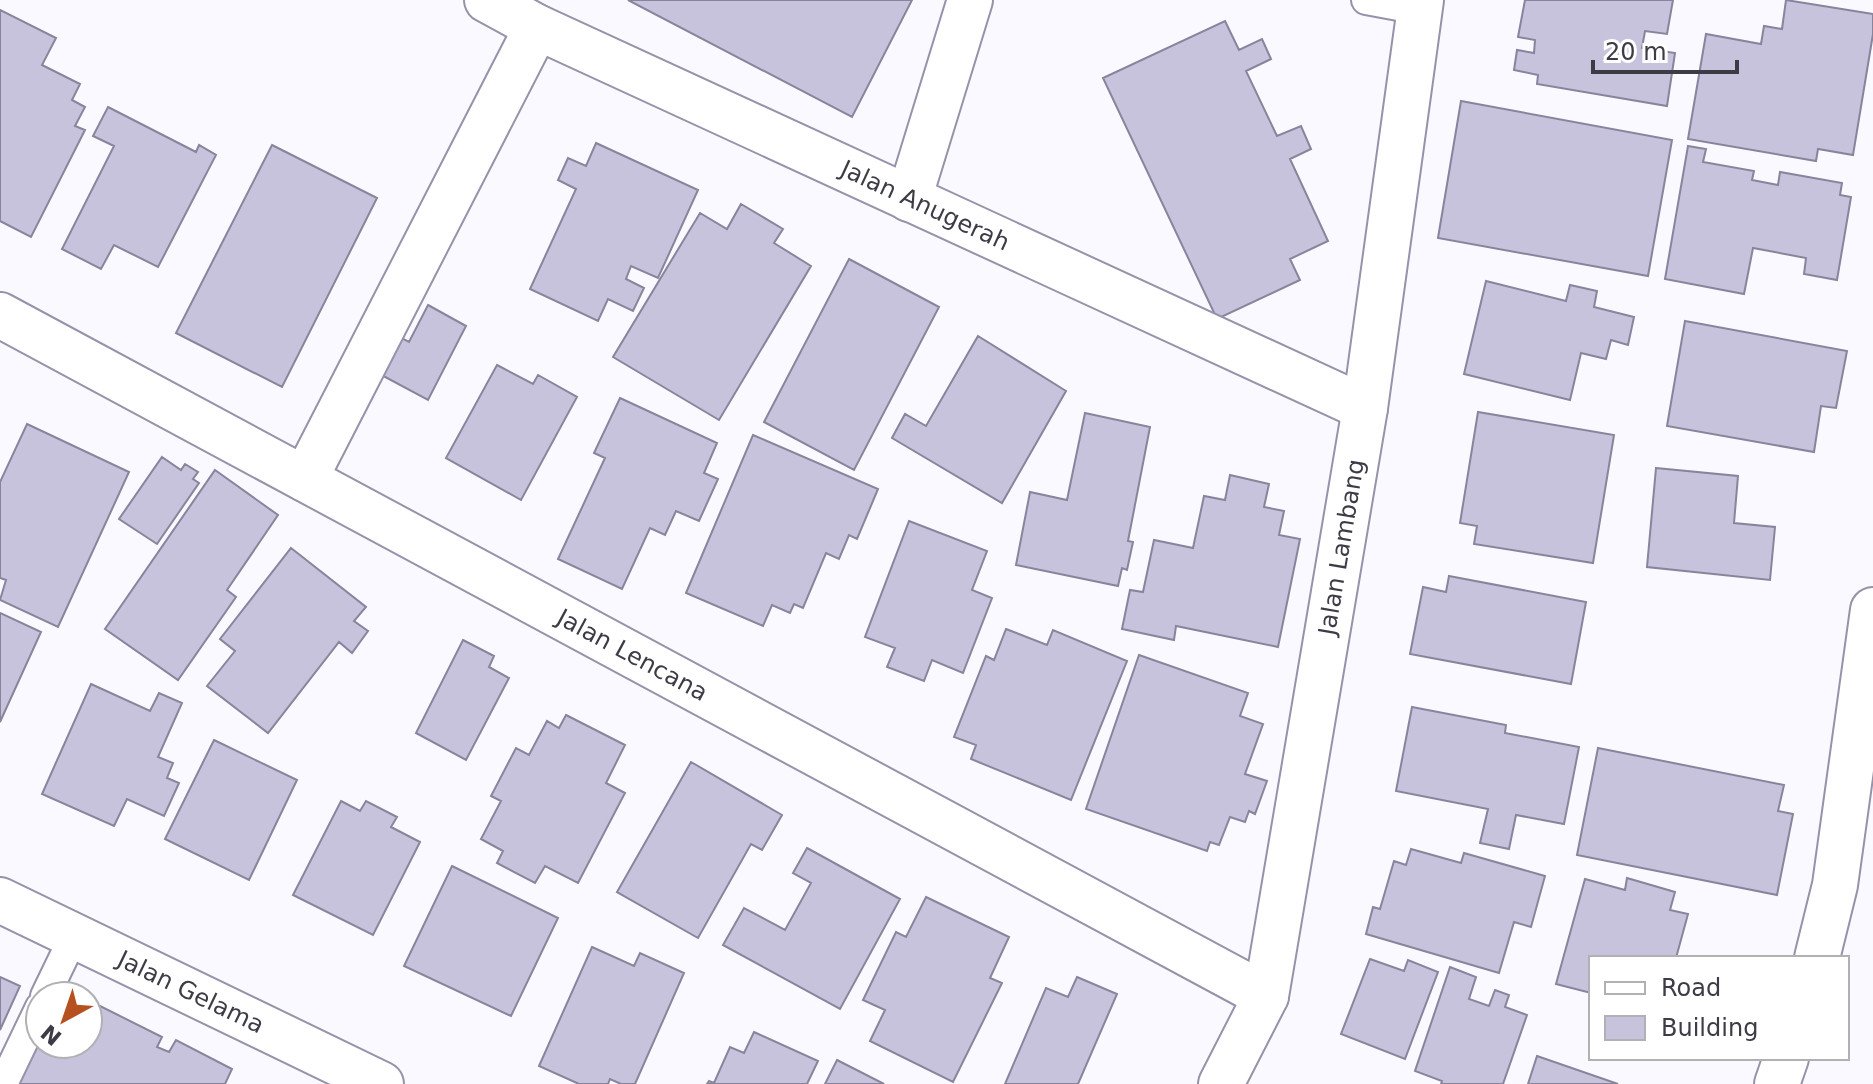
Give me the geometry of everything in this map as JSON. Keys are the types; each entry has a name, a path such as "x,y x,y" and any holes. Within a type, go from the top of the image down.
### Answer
{"street":[{"name":"Jalan Anugerah","path":"487,0 537,27 1365,408"},
{"path":"909,199 970,0"},
{"name":"Jalan Lambang","path":"1221,1084 1266,996 1365,408 1421,5"},
{"path":"305,479 537,27"},
{"name":"Jalan Lencana","path":"0,315 1266,996"},
{"path":"1817,956 1835,885 1873,610"},
{"name":"Jalan Gelama","path":"0,900 381,1084"},
{"path":"1777,1084 1785,1060"}],"lane":[{"path":"1366,0 1421,5"},
{"path":"53,980 74,936"},
{"path":"3,1084 24,1040"}],"building":[{"path":"628,0 912,0 852,117"},
{"path":"1525,0 1673,0 1667,34 1645,31 1642,48 1675,53 1667,106 1537,84 1538,75 1514,70 1517,50 1534,53 1535,40 1518,37"},
{"path":"1786,0 1873,14 1873,34 1853,155 1818,149 1816,161 1688,139 1706,34 1761,44 1764,26 1782,29"},
{"path":"0,10 56,38 42,65 80,84 72,100 85,107 75,126 85,130 31,237 0,221"},
{"path":"1225,21 1239,50 1262,39 1271,59 1246,71 1277,136 1301,126 1311,149 1290,159 1328,241 1290,259 1300,280 1217,319 1103,78"},
{"path":"1461,101 1672,140 1648,276 1438,238"},
{"path":"108,107 196,152 199,145 216,155 158,267 114,245 101,269 62,249 114,146 93,136"},
{"path":"596,143 698,190 658,278 631,266 626,279 644,288 633,311 608,299 598,321 530,289 576,189 558,180 568,158 586,166"},
{"path":"272,145 377,198 282,387 176,333"},
{"path":"1688,146 1706,149 1703,162 1754,171 1752,180 1778,185 1780,172 1842,183 1840,195 1851,197 1837,280 1804,274 1806,258 1753,248 1744,294 1665,279"},
{"path":"741,204 783,229 774,243 811,266 719,420 613,357 700,213 727,229"},
{"path":"849,259 939,307 854,470 764,422"},
{"path":"1486,281 1566,301 1570,285 1597,291 1594,307 1634,317 1628,345 1611,340 1606,359 1581,353 1570,400 1464,374"},
{"path":"428,305 466,326 428,400 374,371 394,334 409,342"},
{"path":"1685,321 1847,351 1836,408 1821,406 1814,452 1667,426"},
{"path":"978,336 1066,391 1002,503 892,438 905,414 926,426"},
{"path":"497,365 533,384 538,375 577,397 521,500 446,458"},
{"path":"620,398 717,443 704,473 718,479 699,521 676,511 665,535 650,528 622,589 558,559 605,458 594,453"},
{"path":"1478,412 1614,435 1593,563 1474,544 1477,526 1460,523"},
{"path":"1085,413 1150,427 1128,541 1133,542 1127,570 1122,568 1118,586 1016,565 1030,492 1067,500"},
{"path":"27,424 129,472 58,627 0,600 6,580 0,578 0,482"},
{"path":"753,435 878,489 857,539 849,535 839,559 826,553 803,608 794,604 790,613 772,605 763,626 686,593"},
{"path":"162,457 181,470 185,464 198,472 193,479 199,483 157,544 119,519"},
{"path":"1656,468 1738,476 1734,523 1775,527 1770,580 1647,567"},
{"path":"215,470 278,515 227,590 236,597 178,680 105,629"},
{"path":"1230,475 1269,484 1264,507 1284,511 1279,535 1300,539 1278,647 1176,626 1174,640 1122,629 1130,590 1143,592 1154,540 1193,548 1204,496 1225,500"},
{"path":"909,521 987,551 972,590 992,598 963,673 932,660 924,681 887,667 895,648 865,637"},
{"path":"291,548 366,607 354,621 368,631 352,653 339,642 268,733 207,686 235,651 220,639"},
{"path":"1449,576 1586,602 1571,684 1410,654 1423,587 1446,592"},
{"path":"0,613 41,632 0,722"},
{"path":"1006,629 1047,645 1053,630 1127,661 1071,800 971,759 976,745 954,737 986,656 994,660"},
{"path":"463,640 494,656 489,667 509,678 466,760 416,733"},
{"path":"1139,655 1248,693 1240,716 1263,724 1245,774 1267,781 1255,814 1249,811 1245,822 1230,817 1219,845 1210,842 1207,851 1086,809"},
{"path":"91,684 150,711 159,693 182,703 158,757 173,763 167,778 179,783 164,816 127,799 114,826 42,794"},
{"path":"1412,707 1506,725 1505,733 1579,747 1564,824 1516,815 1509,849 1480,843 1488,809 1396,791"},
{"path":"566,715 625,745 606,783 625,793 578,883 545,866 535,883 497,863 503,851 481,839 501,801 491,796 516,748 529,755 547,721 559,728"},
{"path":"214,740 297,780 249,880 165,839"},
{"path":"1598,748 1784,785 1778,811 1793,814 1777,895 1577,855"},
{"path":"691,762 782,815 762,850 751,844 698,938 617,892"},
{"path":"341,801 360,811 366,801 397,817 391,827 420,842 373,935 293,895"},
{"path":"807,848 900,899 840,1009 723,945 744,908 785,930 811,883 793,873"},
{"path":"1411,849 1461,863 1464,853 1545,876 1531,927 1514,922 1499,973 1366,934 1373,907 1380,909 1394,861 1406,865"},
{"path":"452,866 558,918 511,1016 404,966"},
{"path":"1627,878 1675,892 1670,910 1688,914 1677,956 1589,956 1589,992 1556,984 1585,879 1625,890"},
{"path":"926,897 1009,937 990,978 1002,983 953,1082 870,1041 885,1010 863,1000 896,932 906,937"},
{"path":"592,947 634,966 640,953 684,973 635,1084 621,1084 610,1079 608,1084 579,1084 539,1066"},
{"path":"1370,959 1404,971 1408,960 1438,972 1405,1059 1341,1034"},
{"path":"1450,967 1476,977 1469,999 1489,1006 1495,990 1509,995 1505,1007 1527,1015 1503,1084 1441,1084 1442,1081 1415,1071"},
{"path":"0,977 20,986 0,1030"},
{"path":"1077,977 1117,994 1078,1084 1005,1084 1046,988 1068,997"},
{"path":"104,1008 162,1037 157,1047 169,1052 176,1040 232,1069 225,1084 19,1084 31,1060 104,1060"},
{"path":"754,1032 818,1061 807,1084 707,1084 709,1081 714,1083 730,1047 744,1053"},
{"path":"1537,1056 1618,1084 1528,1084"},
{"path":"837,1060 884,1084 825,1084"}]}
